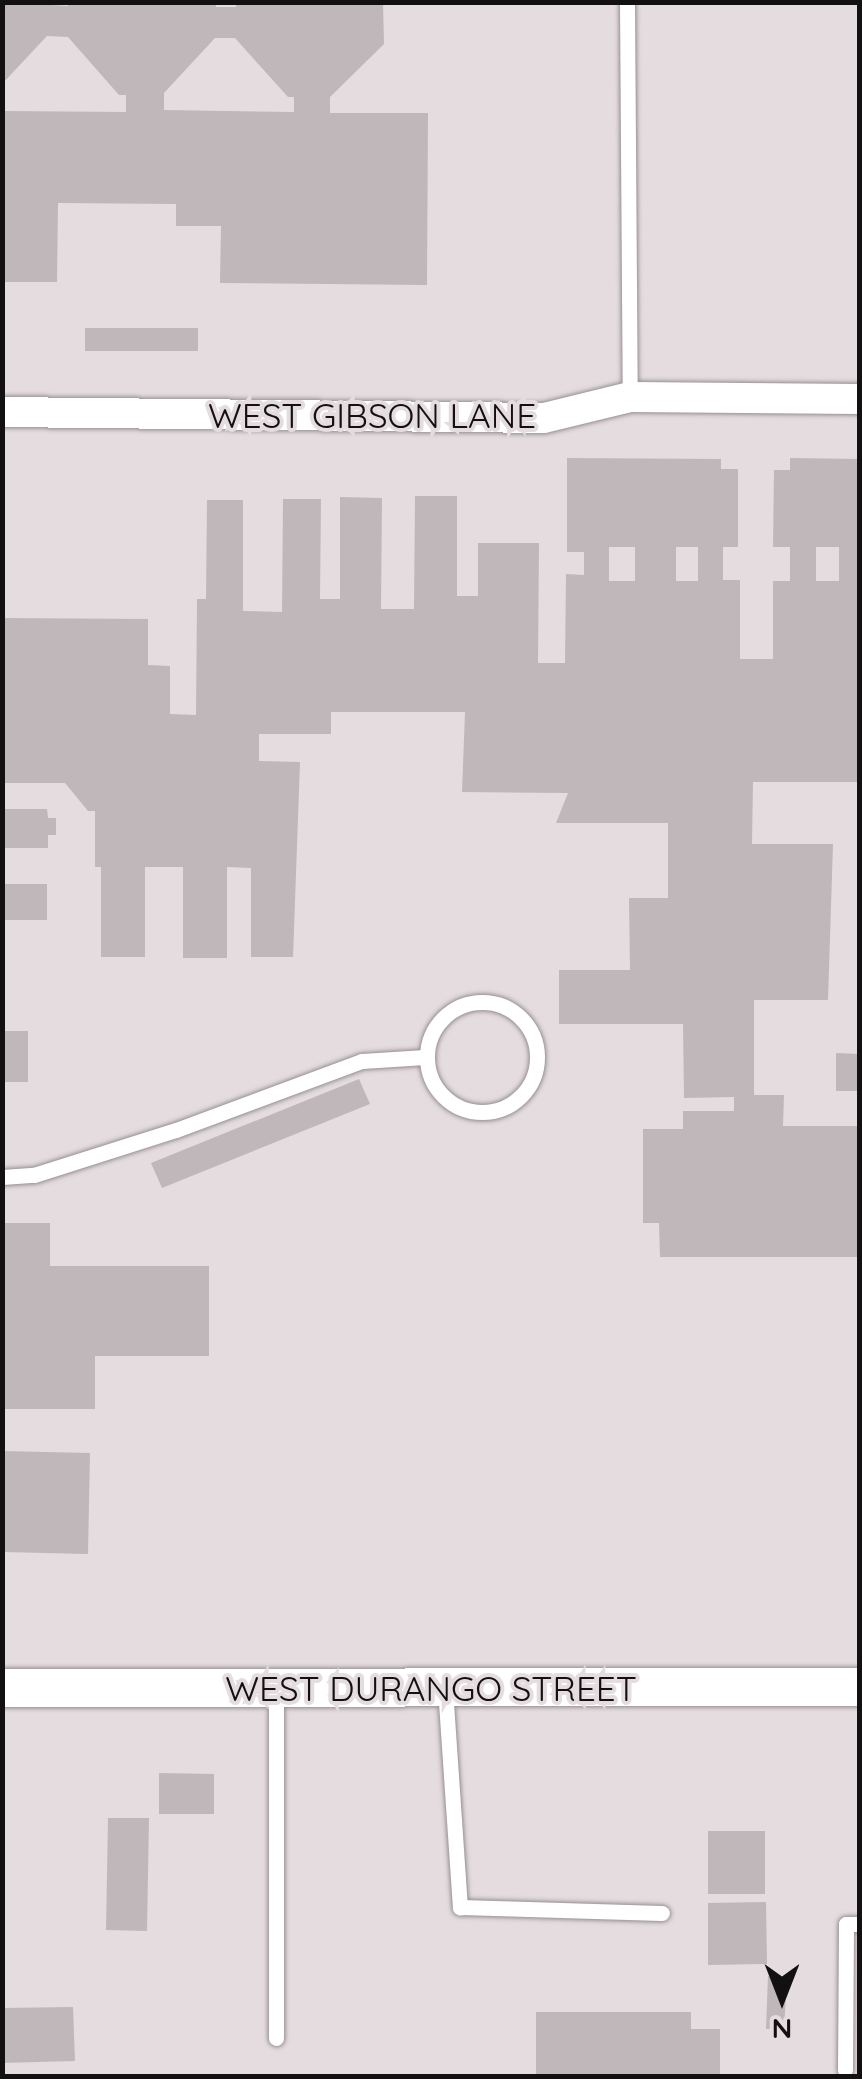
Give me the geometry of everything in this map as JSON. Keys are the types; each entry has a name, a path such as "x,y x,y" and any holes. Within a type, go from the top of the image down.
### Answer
{"street":[{"name":"WEST GIBSON LANE","path":"2,412 544,418 630,397 860,399"},
{"name":"WEST DURANGO STREET","path":"2,1688 860,1687"}],"lane":[{"path":"628,2 630,397"},
{"path":"481,1002 514,1012 526,1024 536,1041 538,1060 533,1079 507,1107 469,1112 437,1091 425,1057 436,1024 448,1012 481,1002"},
{"path":"2,1176 34,1175 176,1130 362,1061 425,1057"},
{"path":"445,1688 460,1907 662,1914"},
{"path":"276,1689 276,2038"},
{"path":"845,2070 846,1924 860,1924"}],"building":[{"path":"2,2 68,6 68,2 216,2 216,7 236,7 236,2 383,2 384,44 330,97 330,113 428,113 427,285 220,283 221,226 176,226 176,204 58,203 57,282 2,282 2,111 126,112 126,95 119,95 68,37 47,36 2,84","holes":["215,38 235,38 288,97 294,97 294,112 164,110 164,93"]},
{"path":"85,328 198,328 198,351 85,351"},
{"path":"567,458 721,459 721,469 738,469 738,547 723,547 723,580 740,580 740,659 773,659 773,581 790,581 790,547 773,547 774,470 790,470 790,458 860,459 860,782 753,782 752,844 833,844 828,1000 754,1000 754,1095 784,1095 783,1126 860,1126 860,1257 660,1257 659,1223 643,1223 643,1129 683,1129 683,1111 734,1111 734,1097 684,1098 683,1024 559,1024 559,970 630,970 629,898 668,898 668,823 556,823 568,793 462,792 465,712 331,712 331,734 259,734 259,761 300,762 293,957 251,957 251,868 227,867 227,958 183,958 183,867 145,867 145,957 101,957 101,867 95,867 95,811 88,811 65,783 2,783 2,618 148,619 148,665 170,666 170,714 196,715 197,599 206,599 207,500 243,500 243,611 282,612 283,499 321,499 320,599 340,599 340,497 382,498 381,609 414,609 415,496 457,496 457,596 478,596 478,543 539,543 538,663 565,663 566,574 584,575 584,552 567,552","holes":["609,547 635,547 635,581 609,581","676,547 698,547 698,581 676,581","816,547 839,547 839,581 816,581"]},
{"path":"2,809 47,809 48,818 56,818 56,835 48,835 48,848 2,848"},
{"path":"2,884 47,884 47,920 2,920"},
{"path":"4,1031 28,1031 28,1082 3,1082"},
{"path":"836,1053 860,1054 860,1091 836,1091"},
{"path":"359,1079 370,1104 162,1188 151,1163"},
{"path":"2,1223 50,1223 50,1266 209,1266 209,1356 95,1356 95,1409 2,1409"},
{"path":"2,1451 90,1453 88,1554 2,1552"},
{"path":"159,1773 214,1774 214,1814 159,1814"},
{"path":"108,1818 149,1818 147,1931 106,1930"},
{"path":"708,1831 765,1831 765,1894 708,1894"},
{"path":"766,1902 767,1964 708,1965 708,1903"},
{"path":"768,1976 787,1977 784,2029 766,2029"},
{"path":"73,2007 75,2061 2,2063 2,2008"},
{"path":"536,2012 691,2012 691,2029 720,2029 720,2076 536,2076"}]}
